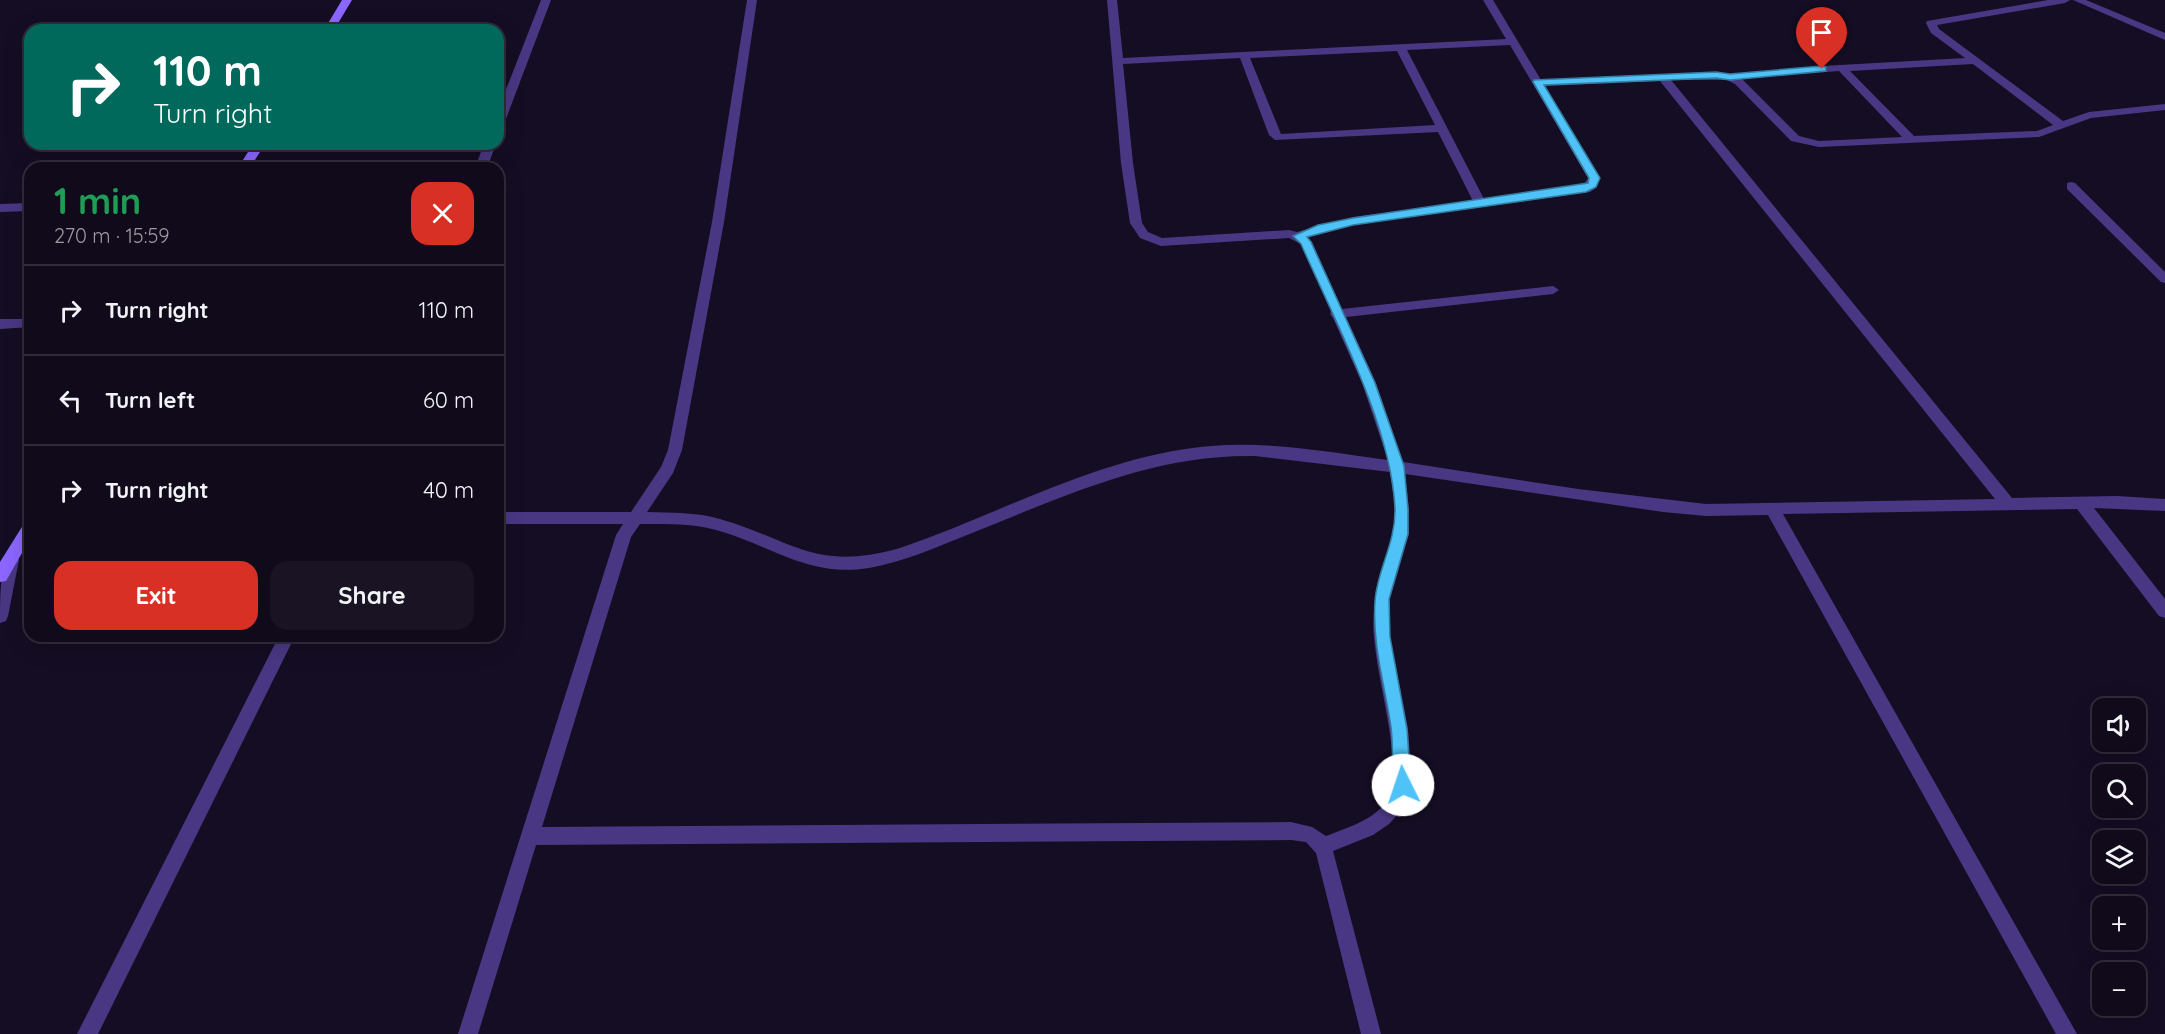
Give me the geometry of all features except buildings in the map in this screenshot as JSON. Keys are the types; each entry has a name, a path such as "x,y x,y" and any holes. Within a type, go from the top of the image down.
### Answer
{"street":[{"path":"333,24 347,0"},
{"path":"504,108 546,0"},
{"path":"468,1034 624,536 633,518 668,469 675,450 718,222 752,0"},
{"path":"1112,0 1136,223 1144,235 1161,242 1289,234 1298,236 1306,242 1336,314 1369,383 1397,466 1402,509 1401,534 1382,599 1382,637 1399,729 1403,785 1395,805 1383,818 1367,829 1322,846"},
{"path":"1298,236 1353,221 1586,189 1592,185 1594,178 1488,0"},
{"path":"2062,126 1935,31 1931,23 2065,0"},
{"path":"2078,0 2165,37"},
{"path":"1118,61 1514,42"},
{"path":"1401,48 1481,204"},
{"path":"1244,55 1275,135 1279,138 1442,128"},
{"path":"1538,82 1716,75 1730,77 1975,61"},
{"path":"1842,68 1911,140"},
{"path":"1663,77 2008,504"},
{"path":"1730,77 1739,82 1795,139 1819,144 2039,134 2089,115 2165,107"},
{"path":"2071,186 2165,279"},
{"path":"0,208 24,207"},
{"path":"1336,314 1553,290"},
{"path":"0,324 24,322"},
{"path":"504,518 699,520 725,526 799,558 838,564 877,560 910,551 1093,477 1138,464 1191,453 1248,450 1294,453 1397,466 1638,505 1706,510 2081,503 2165,505"},
{"path":"2081,503 2165,611"},
{"path":"1772,508 2067,1034"},
{"path":"0,576 6,559 24,534"},
{"path":"0,616 6,559"},
{"path":"87,1034 283,642"},
{"path":"530,836 1291,831 1312,834 1322,846 1371,1034"}],"route":[{"path":"1403,785 1399,729 1382,637 1382,599 1390,564 1401,534 1402,509 1397,466 1369,383 1336,314 1306,242 1298,236 1353,221 1586,189 1592,185 1594,178 1538,82 1716,75 1730,77 1822,69"}]}
